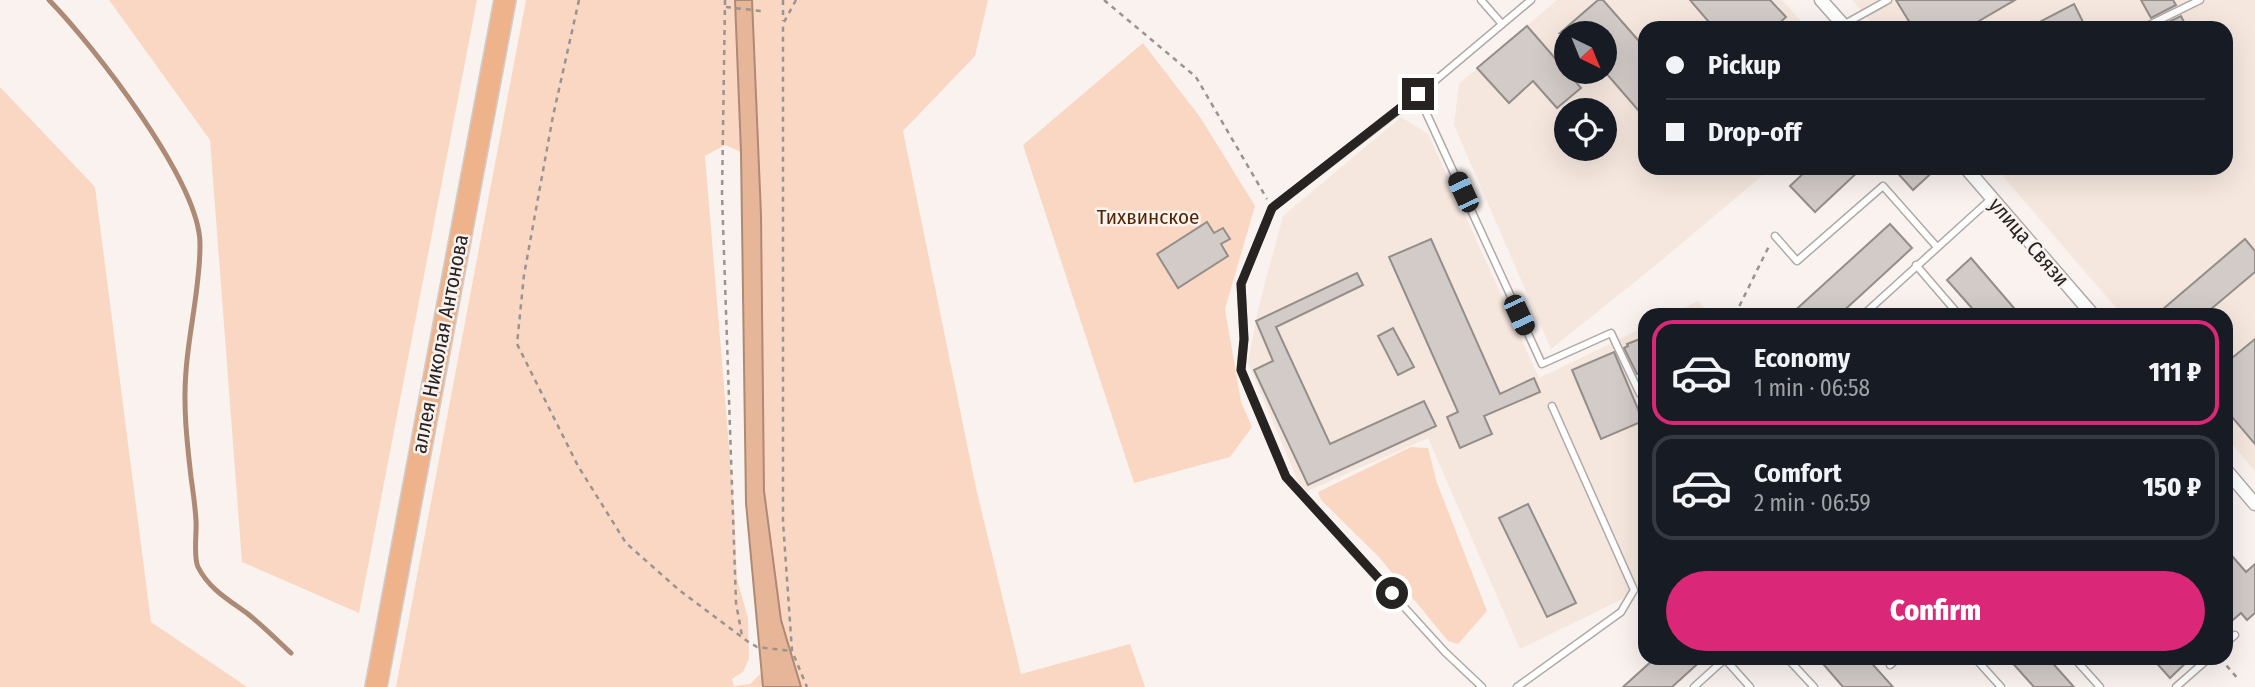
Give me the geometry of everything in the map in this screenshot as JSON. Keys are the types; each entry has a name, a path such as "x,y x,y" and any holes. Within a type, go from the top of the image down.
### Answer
{"main road":[{"name":"аллея Николая Антонова","path":"376,687 505,0"}],"street":[{"path":"1821,0 1840,21"},
{"name":"улица Связи","path":"1972,175 2086,308"},
{"path":"2233,478 2255,504"}],"lane":[{"path":"1481,0 1502,24"},
{"path":"1482,687 1445,652 1286,477 1241,370 1244,339 1241,284 1272,208 1418,94 1531,0"},
{"path":"1855,21 1888,0"},
{"path":"2157,21 2200,0"},
{"path":"1418,94 1542,364 1611,333 1638,390"},
{"path":"1774,236 1797,261 1883,186 1937,247"},
{"path":"1870,308 1992,198"},
{"path":"1916,265 1953,308"},
{"path":"1517,687 1620,612 1634,590 1552,406"},
{"path":"1694,687 1718,665"},
{"path":"1730,665 1750,687"},
{"path":"1794,665 1814,687"},
{"path":"1983,665 2001,687"},
{"path":"2080,665 2100,687"},
{"path":"2176,687 2201,665"}],"path":[{"path":"579,0 548,142 524,275 517,344 578,466 626,543 679,590 742,638 757,647 792,651"},
{"path":"725,0 722,194 737,603 742,638"},
{"path":"783,0 783,522 792,651 807,687"},
{"path":"783,24 796,0"},
{"path":"1104,0 1196,78 1272,208"},
{"path":"725,7 761,11"},
{"path":"1738,308 1774,236"},
{"path":"2226,665 2239,680"}],"shaded area":[{"path":"735,0 752,0 761,215 764,491 781,620 801,687 763,687 746,503 741,152"},
{"path":"1557,0 1782,0 1801,21 1638,21 1638,175 1763,175 1551,349 1454,125 1459,84"},
{"path":"1852,0 2255,0 2255,471 2233,445 2233,308 2116,308 2002,175 2233,175 2233,21 1870,21"},
{"path":"1401,117 1428,134 1539,378 1638,330 1638,591 1520,649 1428,438 1303,493 1248,363 1258,310 1283,216"},
{"path":"1698,301 1704,308 1684,308"}],"green space":[{"path":"109,0 477,0 359,613 242,562 210,140"},
{"path":"526,0 735,0 741,152 725,145 705,156 734,507 737,579 748,618 749,659 743,672 732,679 734,686 750,684 762,672 763,687 396,687"},
{"path":"752,0 988,0 975,56 903,131 976,488 1021,674 1130,644 1145,687 801,687 781,620 764,491 761,215"},
{"name":"Тихвинское","path":"1143,43 1200,117 1255,206 1225,309 1241,402 1252,427 1230,457 1134,483 1023,145"},
{"path":"0,87 95,187 151,622 247,687 0,687"},
{"path":"1411,447 1428,448 1437,483 1487,611 1458,644 1448,641 1379,557 1321,500 1318,492"}],"building":[{"path":"1598,0 1603,0 1638,40 1638,110 1615,84 1617,21 1574,21"},
{"path":"1690,0 1770,0 1786,17 1782,21 1708,21"},
{"path":"1896,0 2015,0 1979,21 1909,21"},
{"path":"2141,0 2173,0 2176,5 2151,18"},
{"path":"2074,4 2082,21 2041,21"},
{"path":"2181,16 2184,21 2171,21"},
{"path":"1527,26 1554,57 1554,84 1578,84 1581,88 1569,98 1554,98 1554,105 1533,81 1509,103 1477,68"},
{"path":"1802,175 1855,175 1815,212 1790,186"},
{"path":"1899,175 1929,175 1913,190"},
{"path":"1207,222 1214,233 1223,228 1230,239 1221,244 1228,256 1178,288 1157,254"},
{"path":"1890,224 1912,248 1847,308 1798,308"},
{"path":"1431,239 1500,394 1534,378 1540,392 1484,416 1492,434 1460,448 1447,417 1458,412 1389,257"},
{"path":"2245,239 2255,251 2255,272 2212,308 2164,308"},
{"path":"1971,258 2014,308 1972,308 1947,280"},
{"path":"1357,273 1363,285 1276,327 1330,444 1424,401 1436,426 1308,485 1254,370 1273,361 1256,321"},
{"path":"1393,328 1414,367 1398,375 1378,336"},
{"path":"2255,339 2255,444 2233,418 2233,357"},
{"path":"1638,340 1637,374 1624,348"},
{"path":"1614,352 1638,409 1638,423 1601,439 1572,370"},
{"path":"1528,504 1576,603 1547,617 1499,518"},
{"path":"2233,557 2246,572 2255,564 2255,613 2247,620 2241,613 2233,620"},
{"path":"1647,665 1696,665 1672,687 1623,687"},
{"path":"1824,665 1873,665 1893,687 1843,687"},
{"path":"2014,665 2054,665 2074,687 2034,687"},
{"path":"2158,665 2184,665 2170,678"}],"waterway":[{"path":"49,0 91,49 141,116 183,187 196,219 200,261 187,355 185,398 196,520 197,563 214,588 254,619 291,653"}],"route":[{"path":"1392,593 1286,477 1241,370 1244,339 1241,284 1272,208 1418,94"}]}
